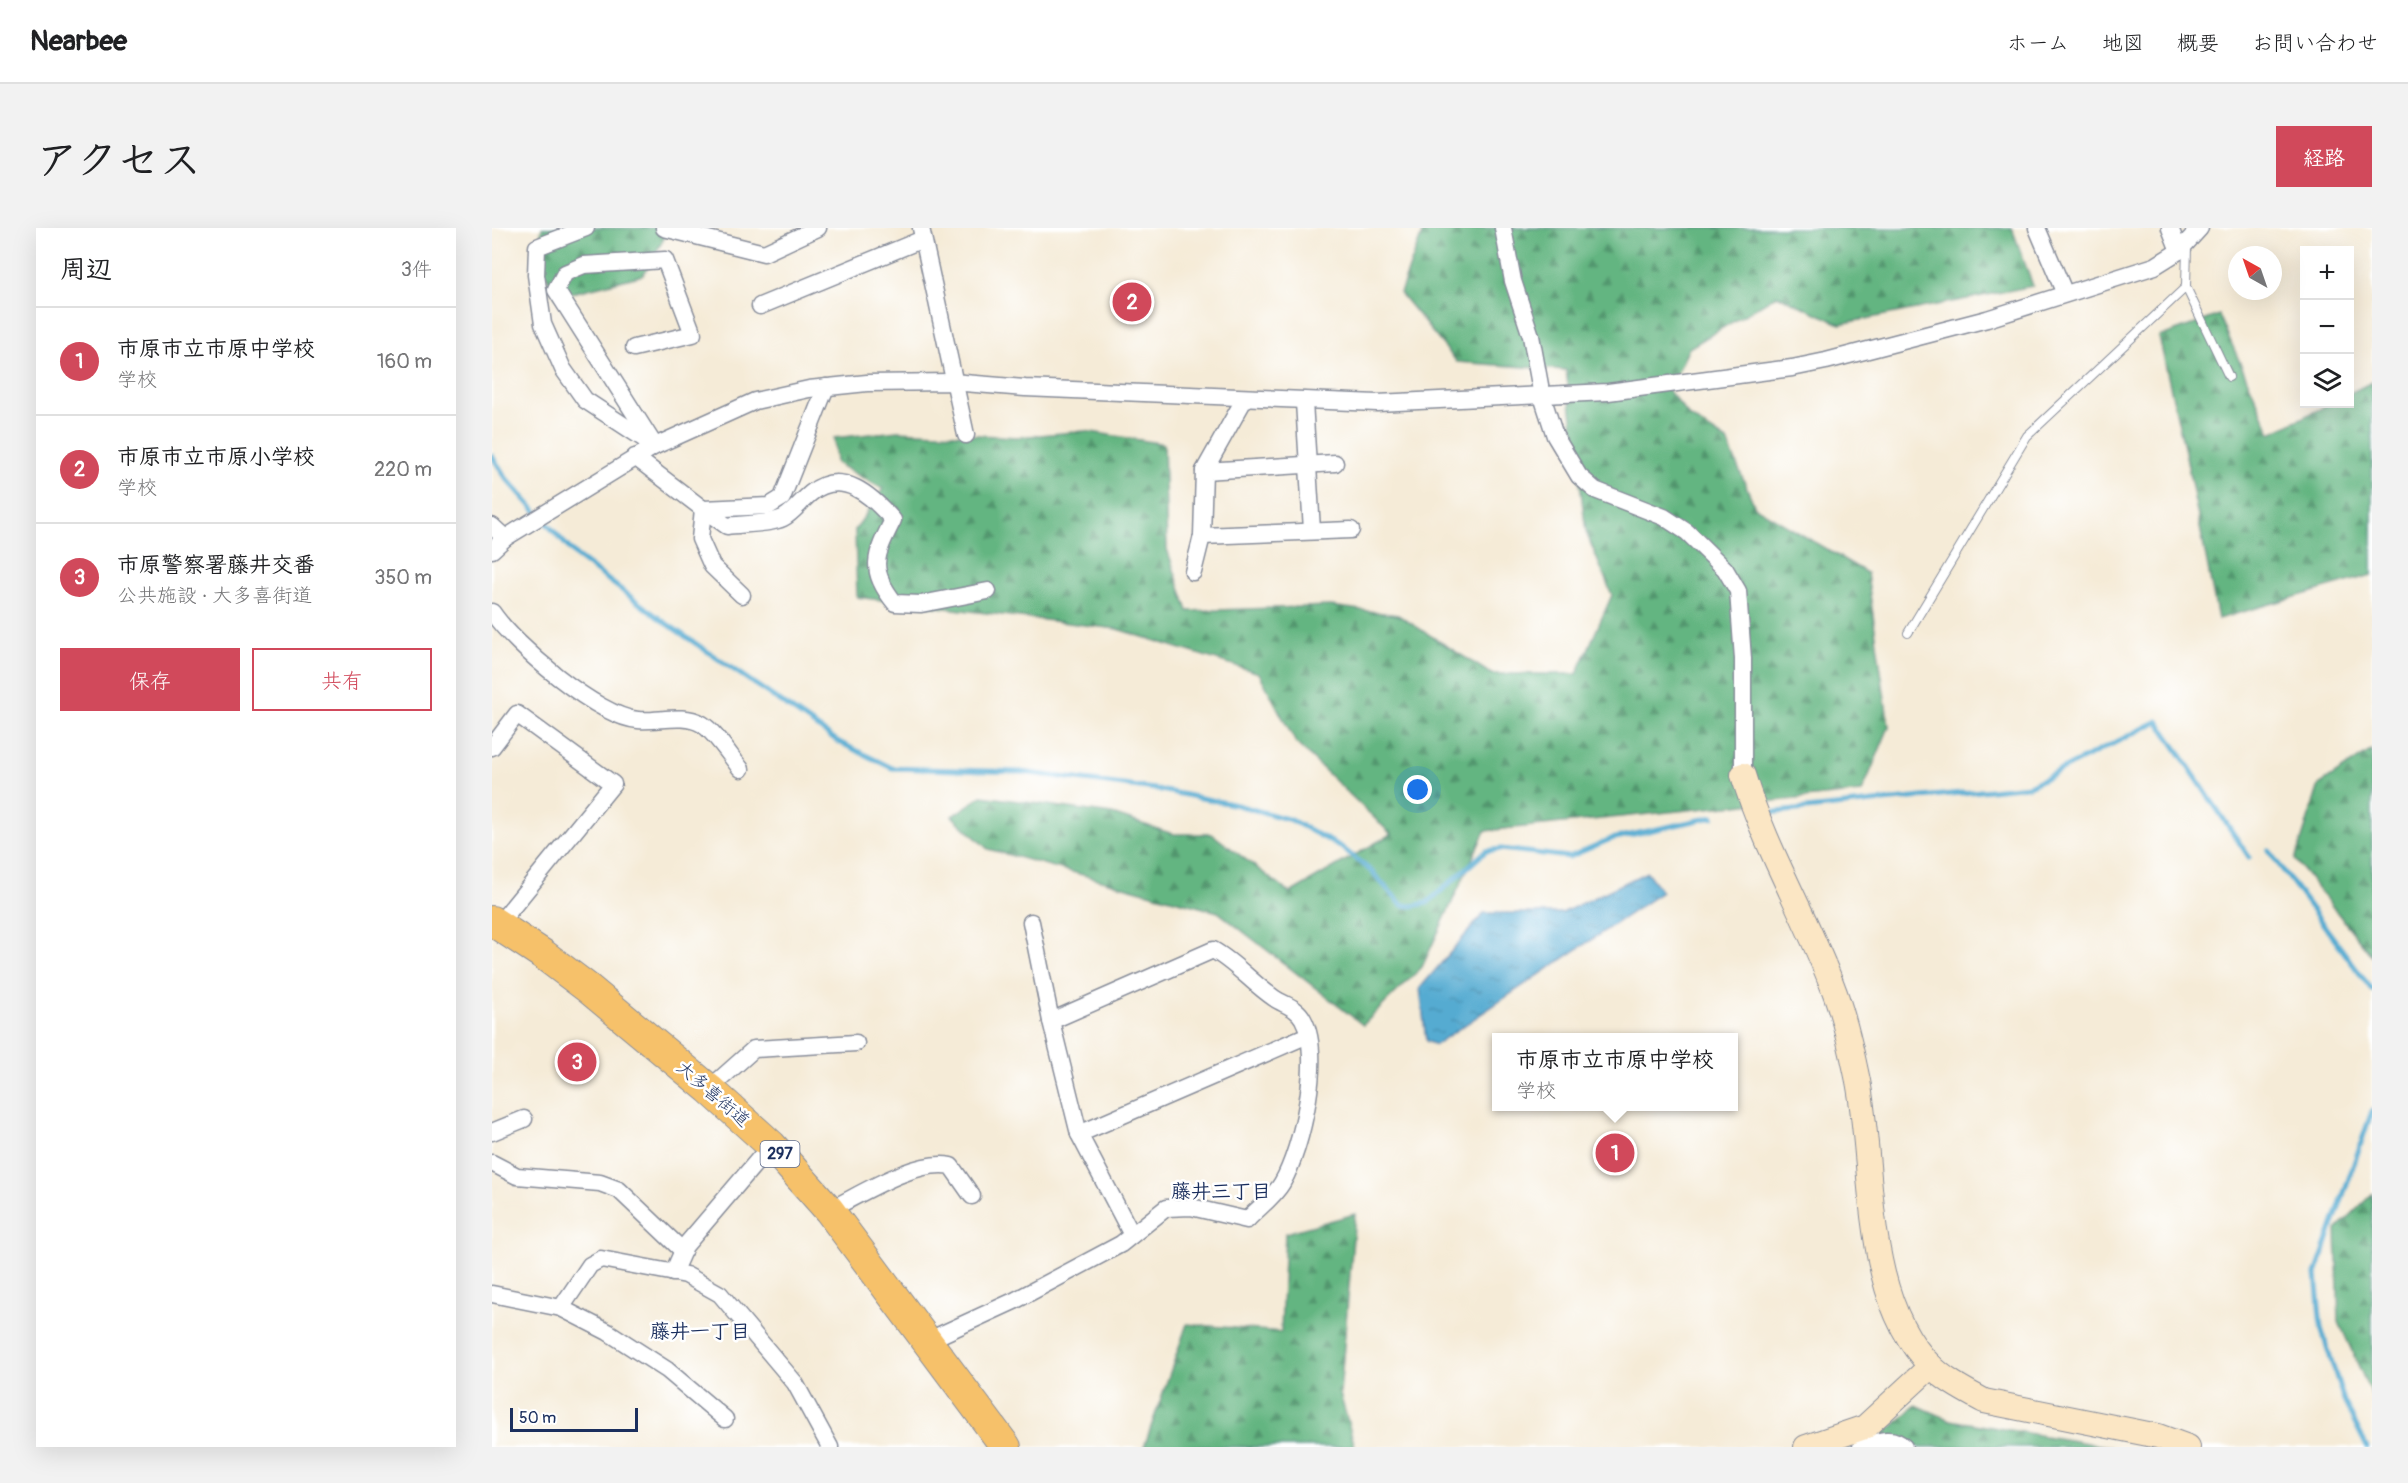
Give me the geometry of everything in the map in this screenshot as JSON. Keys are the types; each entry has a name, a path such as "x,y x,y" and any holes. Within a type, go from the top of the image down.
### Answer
{"highway":[{"name":"大多喜街道","path":"495,923 589,989 709,1089 771,1145 829,1210 1006,1447"}],"street":[{"path":"585,228 537,247 536,275 543,324 563,369 585,400 655,446"},
{"path":"664,228 764,253 818,228"},
{"path":"1503,228 1513,281 1531,336 1542,396 1555,436 1579,476 1595,490 1664,518 1687,532 1725,569 1738,591 1743,659 1743,775 1754,810 1836,993 1858,1081 1885,1284 1895,1312 1906,1333 1931,1366 1959,1388 1984,1401 2158,1436 2188,1447"},
{"path":"2037,228 2065,294"},
{"path":"2170,228 2183,247"},
{"path":"492,550 506,538 655,446 755,401 826,387 867,383 952,382 1025,388 1377,404 1608,392 1792,368 1945,331 2155,266 2183,247 2200,228"},
{"path":"760,306 922,233 952,382 966,435"},
{"path":"634,348 693,334 665,260 585,265 565,273 556,290 655,446"},
{"path":"703,509 769,506 782,498 826,387"},
{"path":"1193,572 1202,536 1204,471 1245,398"},
{"path":"1304,402 1312,530"},
{"path":"635,457 728,526 782,518 814,491 836,481 858,488 892,520 879,548 875,567 881,585 895,603 921,604 988,591"},
{"path":"1204,471 1335,463"},
{"path":"703,509 700,540 712,566 742,595"},
{"path":"492,526 506,538"},
{"path":"1202,536 1351,530"},
{"path":"492,612 544,665 600,708 636,720 690,719 703,724 741,769"},
{"path":"493,742 517,714 613,784 495,923"},
{"path":"1031,922 1051,1021 1079,1134 1132,1235"},
{"path":"927,1341 1014,1301 1121,1244 1166,1208 1191,1207 1246,1220 1281,1185 1294,1158 1313,1068 1313,1050 1303,1018 1293,1008 1274,999 1228,958 1213,950 1051,1021"},
{"path":"1079,1134 1308,1035"},
{"path":"709,1089 754,1049 856,1043"},
{"path":"492,1132 524,1119"},
{"path":"673,1273 682,1251 771,1145"},
{"path":"492,1163 517,1176 600,1183 619,1190 682,1251"},
{"path":"829,1210 909,1172 939,1164 951,1166 972,1196"},
{"path":"561,1308 590,1265 601,1259 686,1275 720,1294 795,1383 830,1447"},
{"path":"492,1294 561,1308 608,1332 667,1370 725,1419"},
{"path":"1806,1447 1865,1427 1931,1366"},
{"path":"1861,1447 1886,1439 1899,1441 1904,1447"}],"lane":[{"path":"2183,247 2187,287 2229,377"},
{"path":"1908,633 2027,436 2187,287"}],"green space":[{"path":"542,228 696,228 666,235 643,275 556,297 537,256"},
{"path":"1424,228 2012,228 2033,286 1840,324 1777,295 1689,348 1669,391 1689,416 1727,441 1755,507 1867,573 1889,727 1862,792 1485,831 1422,967 1363,1025 1218,912 988,849 952,816 982,796 1112,814 1173,834 1212,834 1290,893 1391,834 1296,743 1259,673 1117,629 857,597 855,530 883,489 836,463 834,438 898,431 1017,437 1085,431 1164,444 1167,549 1188,611 1331,606 1398,615 1491,674 1577,674 1612,595 1586,532 1566,370 1457,362 1400,293"},
{"path":"2219,315 2271,433 2322,408 2354,408 2354,391 2372,382 2372,575 2218,619 2186,456 2159,337"},
{"path":"2372,750 2372,956 2295,860 2319,785"},
{"path":"2372,1194 2372,1396 2339,1322 2336,1230"},
{"path":"1355,1214 1340,1394 1355,1447 1144,1447 1187,1324 1281,1332 1285,1233"},
{"path":"1916,1405 1950,1420 2111,1447 1827,1447 1892,1427"}],"water":[{"path":"1647,872 1662,892 1435,1045 1426,1041 1420,988 1484,913 1562,913"}],"waterway":[{"path":"492,456 506,478 576,556 663,621 839,742 892,768 1021,772 1155,789 1237,805 1291,820 1341,847 1371,871 1402,905 1412,906 1427,903 1486,851 1501,849 1569,857 1611,839 1713,817"},
{"path":"1767,813 2029,786 2158,721 2249,857"},
{"path":"2268,850 2372,990"},
{"path":"2367,1447 2344,1401 2321,1328 2316,1274 2372,1111"}],"place":[{"name":"市原市立市原小学校","path":"1132,302"},
{"name":"市原警察署藤井交番","path":"577,1062"},
{"name":"市原市立市原中学校","path":"1615,1153"}],"district":[{"name":"藤井三丁目","path":"1221,1191"},
{"name":"藤井一丁目","path":"700,1331"}]}
